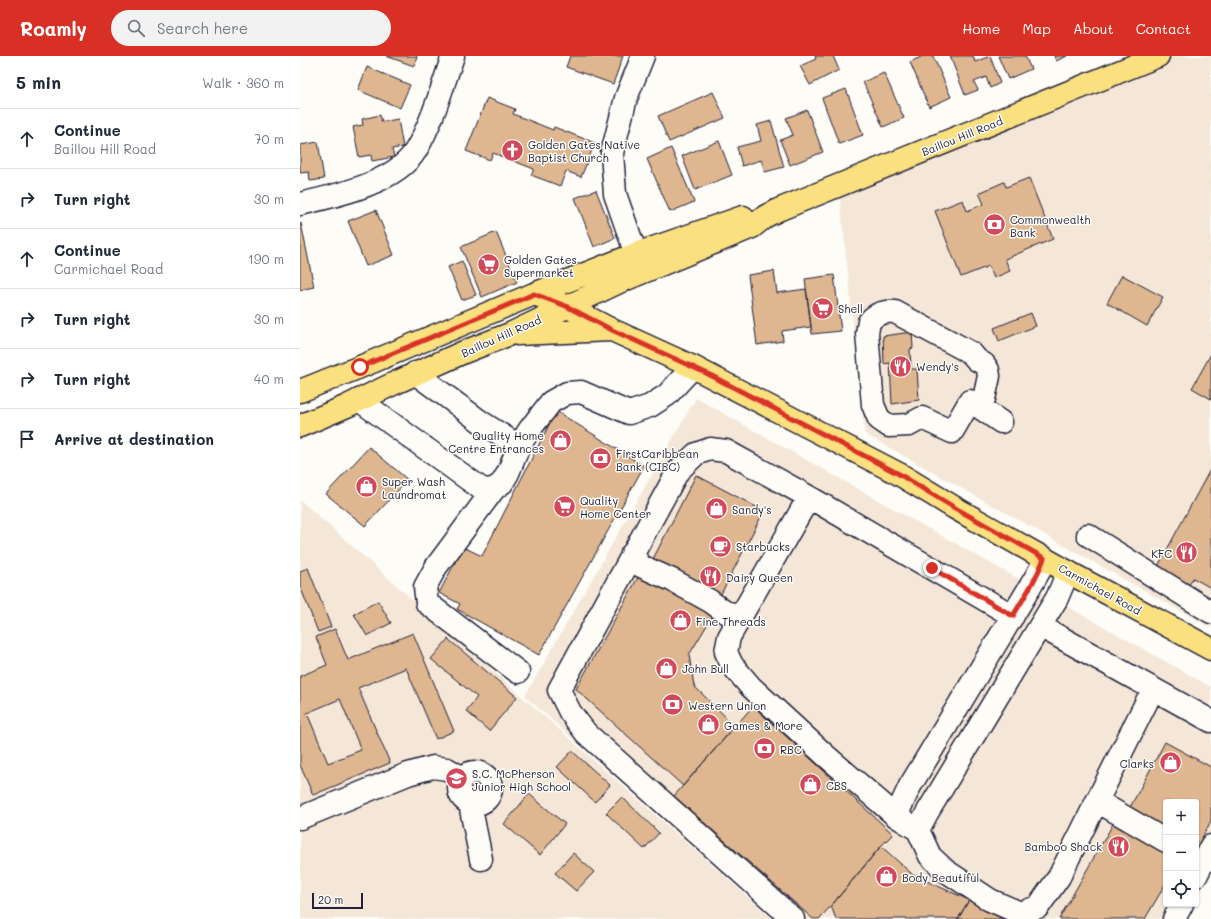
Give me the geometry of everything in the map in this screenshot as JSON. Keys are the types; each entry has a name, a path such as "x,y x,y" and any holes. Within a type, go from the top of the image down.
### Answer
{"main road":[{"name":"Baillou Hill Road","path":"300,426 415,373 510,334 619,282 752,227 766,216 1158,56"},
{"name":"Baillou Hill Road","path":"300,391 534,294 636,254 748,215 766,216"},
{"path":"534,294 566,306 612,330"},
{"name":"Carmichael Road","path":"510,334 612,330 693,367 899,474 955,508 1068,572 1211,649"}],"street":[{"path":"300,204 333,197 377,181 403,165 416,151 430,121 453,56"},
{"path":"636,254 615,194 612,153 626,98 643,56"},
{"path":"984,399 989,376 988,370 984,364 977,360 971,353 895,312 889,311 877,314 869,322 867,333 873,405 879,419 890,426 909,425 922,418 952,432 970,401 1001,422"},
{"path":"518,672 427,603 425,587 429,580 436,568 494,489 502,483 508,473 519,446 551,402 568,393 581,392 629,413 650,406 667,396 693,367"},
{"path":"415,373 481,422 519,446"},
{"path":"359,400 483,490 494,489"},
{"path":"793,919 586,733 570,712 559,690 678,471 696,454 710,449 726,451 809,497 1013,616"},
{"path":"809,497 729,637 726,652 732,665 751,687 896,816 918,830 930,856 946,871 990,900 1020,913 1038,907 1059,877 1153,689"},
{"path":"1088,535 1211,612"},
{"path":"632,554 641,566 672,580 710,601 725,612 741,616"},
{"path":"896,816 910,786 1033,582 1041,568 1044,558"},
{"path":"918,830 1057,598 1068,572"},
{"path":"1040,626 1211,721"},
{"path":"300,818 408,774 433,767 447,769 462,778"},
{"path":"471,772 481,773 489,779 492,789 489,799 480,805 470,804 461,798 458,788 462,778 471,772"},
{"path":"1097,801 1163,839"},
{"path":"470,804 481,859"},
{"path":"1198,871 1204,853"},
{"path":"1174,919 1180,907"}],"shaded area":[{"path":"1174,56 1211,56 1211,628 865,434 839,189"},
{"path":"696,398 1211,687 1211,872 1199,894 1199,799 1163,799 1163,907 1192,907 1186,919 775,919 525,696"},
{"name":"S.C. McPherson Junior High School","path":"300,500 456,638 773,919 300,919"}],"building":[{"path":"386,56 417,56 414,66"},
{"path":"570,56 623,56 613,84 566,67"},
{"path":"815,56 833,56 839,70 810,85 800,66 816,59"},
{"path":"923,56 933,56 951,97 929,107 910,62"},
{"path":"950,56 973,56 975,62 990,56 1000,83 990,88 986,77 974,82 978,90 965,95"},
{"path":"998,56 1025,56 1031,69 1008,79"},
{"path":"1054,56 1067,56 1056,61"},
{"path":"367,67 410,85 400,108 358,90"},
{"path":"884,73 904,118 883,127 863,82"},
{"path":"846,89 863,135 839,144 822,98"},
{"path":"713,92 725,118 669,142 658,116"},
{"path":"487,98 515,109 513,114 553,130 554,127 595,143 581,177 566,171 560,186 531,175 534,169 493,153 490,160 466,151"},
{"path":"807,110 823,152 790,165 780,140 793,135 786,118"},
{"path":"380,115 382,122 398,119 403,147 392,149 394,157 372,161 371,155 359,157 353,127 363,125 362,119"},
{"path":"771,121 784,167 765,172 761,160 742,166 737,147 761,141 757,125"},
{"path":"719,141 732,175 695,190 682,156"},
{"path":"318,142 324,179 310,181 309,172 300,173 300,145"},
{"path":"671,148 694,202 670,212 647,159"},
{"name":"Commonwealth Bank","path":"1029,178 1053,239 1005,259 1010,271 994,278 989,266 961,277 935,211 963,200 967,211 984,204 979,193 1004,182 1006,187"},
{"path":"596,190 615,238 594,247 575,198"},
{"path":"376,210 394,255 366,266 348,221"},
{"path":"301,223 314,287 300,290 300,224"},
{"name":"Golden Gates Supermarket","path":"496,232 517,282 482,297 461,247"},
{"path":"462,261 476,295 462,300 448,267"},
{"name":"Shell","path":"774,271 777,293 806,289 811,327 782,331 783,341 757,345 748,275"},
{"name":"Shell","path":"834,275 841,331 812,334 805,279"},
{"path":"1122,275 1163,297 1147,326 1107,303"},
{"path":"1031,313 1036,326 999,341 994,328"},
{"name":"Wendy's","path":"912,332 913,348 910,349 911,369 917,369 919,400 892,404 890,363 884,364 883,336"},
{"path":"1211,354 1211,399 1192,388"},
{"name":"Quality Home Center","path":"556,411 644,466 539,655 457,609 460,604 439,593 463,547 482,556"},
{"name":"Super Wash Laundromat","path":"369,447 408,480 365,526 326,494"},
{"path":"1211,468 1211,588 1193,578 1189,585 1157,568"},
{"path":"696,475 764,511 721,594 653,559"},
{"path":"308,568 331,627 318,632 300,586 300,571"},
{"path":"641,572 715,612 689,655 694,686 735,726 683,786 576,689"},
{"path":"378,601 391,623 367,636 354,614"},
{"path":"335,629 348,660 413,633 454,731 436,739 406,668 358,688 390,763 313,795 300,765 300,676 327,665 316,637","holes":["340,699 361,750 328,763 307,713"]},
{"path":"448,639 517,697 489,731 466,711 477,697 431,659"},
{"path":"753,706 893,834 819,919 813,919 674,796"},
{"path":"1165,742 1211,767 1211,821 1199,843 1199,799 1163,799 1163,832 1127,813"},
{"path":"572,751 610,785 595,802 557,767"},
{"path":"529,794 565,824 540,855 504,824"},
{"path":"622,797 659,833 644,849 606,813"},
{"path":"1113,824 1163,852 1163,888 1145,919 1059,919"},
{"path":"881,846 913,875 969,900 958,919 836,919 831,906"},
{"path":"573,853 594,872 576,891 555,873"},
{"path":"969,900 1003,919 958,919"}],"place":[{"name":"Golden Gates Native Baptist Church","path":"512,150"},
{"name":"Commonwealth Bank","path":"994,225"},
{"name":"Golden Gates Supermarket","path":"489,265"},
{"name":"Shell","path":"823,308"},
{"name":"Wendy's","path":"901,366"},
{"name":"Quality Home Centre Entrances","path":"560,441"},
{"name":"FirstCaribbean Bank (CIBC)","path":"601,459"},
{"name":"Super Wash Laundromat","path":"367,487"},
{"name":"Quality Home Center","path":"565,506"},
{"name":"Sandy's","path":"717,509"},
{"name":"Starbucks","path":"721,546"},
{"name":"KFC","path":"1187,553"},
{"name":"Dairy Queen","path":"710,577"},
{"name":"Fine Threads","path":"681,621"},
{"name":"John Bull","path":"666,668"},
{"name":"Western Union","path":"672,705"},
{"name":"Games & More","path":"708,725"},
{"name":"RBC","path":"765,749"},
{"name":"Clarks","path":"1170,763"},
{"name":"S.C. McPherson Junior High School","path":"457,779"},
{"name":"CBS","path":"810,785"},
{"name":"Bamboo Shack","path":"1118,846"},
{"name":"Body Beautiful","path":"887,877"}],"route":[{"path":"360,367 534,294 566,306 612,330 708,374 899,474 955,508 1044,558 1041,568 1013,616 932,568"}]}
